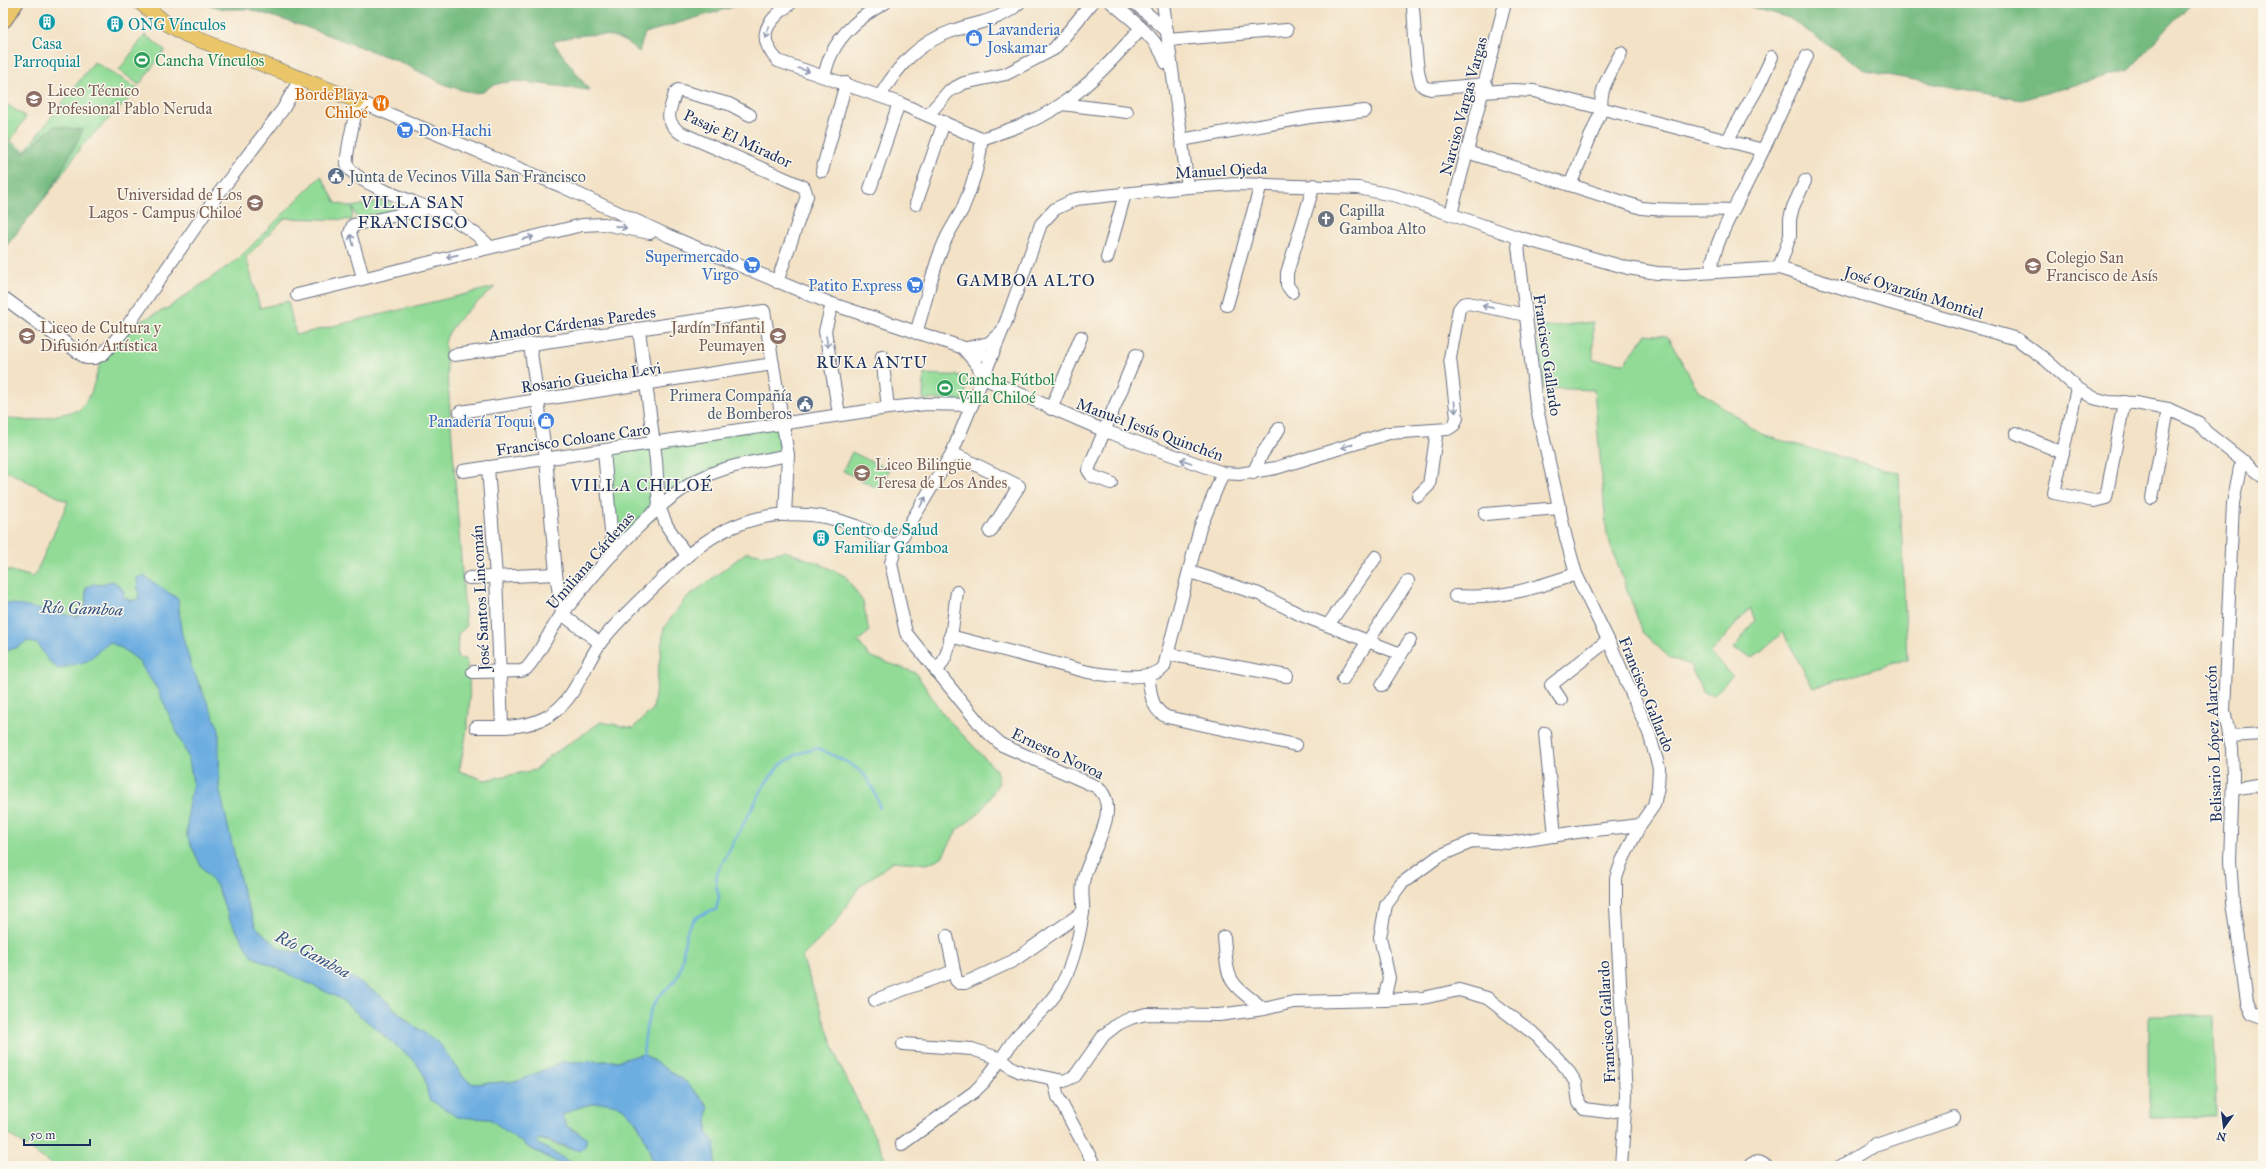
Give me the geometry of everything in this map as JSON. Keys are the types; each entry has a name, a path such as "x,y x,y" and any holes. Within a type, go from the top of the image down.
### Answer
{"highway":[{"path":"3,19 14,3"}],"main road":[{"path":"141,3 163,21 187,36 358,101"}],"street":[{"path":"791,3 774,17 765,35 768,48 778,61 846,83 899,103 980,139 1022,125 1062,104 1110,63 1141,28"},
{"path":"824,76 831,55 847,32 870,7 885,3"},
{"path":"928,115 949,91 954,88 964,83 1006,74 1054,49 1092,3"},
{"path":"1112,3 1141,28 1161,49 1174,83"},
{"path":"1135,3 1167,35 1287,30"},
{"path":"1163,3 1188,187"},
{"path":"880,96 902,63 922,46 952,31 992,21 1017,4"},
{"name":"Narciso Vargas Vargas","path":"1451,214 1504,7"},
{"path":"1413,9 1417,62 1422,84 1425,88 1484,88 1534,92 1763,150"},
{"path":"1570,185 1602,109 1600,99 1602,90 1621,53"},
{"path":"1710,272 1715,250 1807,56"},
{"path":"1727,141 1758,86 1772,57"},
{"path":"6,300 86,358 95,358 103,354 126,328 216,196 283,109 300,79"},
{"path":"822,171 846,83"},
{"name":"Pasaje El Mirador","path":"750,115 729,104 678,90 675,93 668,118 670,124 679,132 804,187 807,196 777,282"},
{"path":"490,247 469,228 429,208 365,182 352,172 347,160 358,101 561,186 669,236 777,282 832,304 991,357"},
{"path":"870,189 899,103"},
{"path":"1062,104 1127,112"},
{"path":"1182,140 1310,117 1365,111"},
{"path":"916,204 944,122"},
{"path":"916,333 947,233 962,209 972,182 980,154 980,139"},
{"path":"1467,152 1642,208 1661,211 1699,208 1733,210"},
{"path":"1779,268 1790,236 1790,219 1793,207 1806,181"},
{"path":"1227,305 1261,184"},
{"name":"Manuel Ojeda","path":"1002,330 1037,233 1046,218 1062,205 1076,200 1188,187 1261,184 1314,185 1380,191 1517,237"},
{"path":"1292,292 1287,285 1287,273 1314,185"},
{"path":"1107,258 1125,194"},
{"path":"363,277 350,232 352,226 357,222 429,208"},
{"path":"297,295 363,277 592,224 669,236"},
{"name":"José Oyarzún Montiel","path":"1517,237 1628,268 1657,273 1779,268 1887,302 2017,339 2046,360 2078,388 2101,401 2147,404 2168,409 2199,423 2206,432 2263,477"},
{"name":"Francisco Gallardo","path":"1517,237 1536,404 1566,538 1576,574 1608,640 1648,733 1659,768 1658,787 1654,805 1640,825 1622,861 1616,878 1616,907 1626,1109 1621,1166"},
{"name":"Manuel Jesús Quinchén","path":"983,378 1051,409 1105,431 1223,473 1253,473 1295,463 1389,433 1448,429 1454,426 1456,418 1450,358 1459,309 1463,304 1468,303 1526,315"},
{"path":"832,304 825,331 839,414"},
{"name":"Amador Cárdenas Paredes","path":"454,355 639,330 764,311 773,364"},
{"path":"639,330 654,443 659,507 667,526 687,556"},
{"path":"963,348 989,343 1002,330"},
{"name":"Ernesto Novoa","path":"902,1144 974,1092 989,1076 1016,1037 1037,1017 1060,988 1074,954 1083,912 1082,883 1104,828 1106,801 1103,792 1097,786 1002,745 983,728 959,697 936,671 906,633 891,563 896,547 952,453 1002,330"},
{"path":"1051,409 1081,337"},
{"path":"530,345 546,458 556,574 562,614 600,643"},
{"path":"963,348 978,366 983,378"},
{"path":"1111,483 1092,476 1088,470 1136,355"},
{"path":"882,356 888,408"},
{"path":"773,364 788,455 785,515"},
{"name":"Rosario Gueicha Levi","path":"460,412 647,385 773,364"},
{"path":"2078,388 2054,493 2094,501 2106,498 2124,402"},
{"name":"Francisco Coloane Caro","path":"463,471 784,424 839,414 926,404 972,405"},
{"path":"2152,498 2168,409"},
{"path":"1253,473 1262,454 1279,429"},
{"path":"1418,496 1429,485 1437,430"},
{"path":"2016,433 2063,453"},
{"path":"604,451 614,554"},
{"path":"952,453 1019,486 990,532"},
{"name":"Umiliana Cárdenas","path":"473,672 520,671 526,669 562,614 614,554 659,507 695,481 718,471 788,455"},
{"name":"Belisario López Alarcón","path":"2244,462 2240,468 2233,503 2224,711 2232,748 2233,789 2230,861 2233,902 2247,1002 2252,1013 2263,1016"},
{"name":"José Santos Lincomán","path":"488,467 496,577 502,727"},
{"path":"950,636 1088,672 1111,676 1148,675 1162,670 1190,572 1200,528 1223,473"},
{"path":"1485,514 1560,508"},
{"path":"476,727 522,725 537,721 560,708 571,695 600,643 626,614 687,556 735,526 785,515 811,515 835,518 857,526 896,547"},
{"path":"1328,624 1376,557"},
{"path":"1190,572 1259,594 1367,641 1401,654"},
{"path":"469,578 556,574"},
{"path":"1455,596 1476,597 1511,595 1576,574"},
{"path":"1343,679 1408,581"},
{"path":"936,671 944,661 950,636 956,592"},
{"path":"1382,685 1410,640"},
{"path":"1561,700 1551,685 1608,640"},
{"path":"1167,654 1287,676"},
{"path":"1148,675 1153,706 1160,714 1167,717 1296,745"},
{"path":"1545,733 1555,836"},
{"path":"2229,736 2263,734"},
{"path":"2233,789 2263,784"},
{"path":"1384,1000 1389,978 1380,937 1381,923 1386,905 1401,884 1439,856 1474,841 1510,843 1640,825"},
{"path":"947,936 954,971 959,982 975,980 1013,961 1083,912"},
{"path":"1224,937 1230,979 1237,989 1264,1008"},
{"path":"875,1000 954,971"},
{"path":"903,1044 972,1049 1001,1059 1012,1068 1021,1072 1064,1081 1075,1076 1104,1035 1118,1024 1131,1018 1146,1014 1219,1015 1294,1002 1423,998 1459,990 1487,998 1537,1036 1567,1069 1576,1083 1579,1103 1584,1108 1608,1112 1626,1109"},
{"path":"1054,1080 1058,1097 1095,1166"},
{"path":"1840,1166 1876,1145 1954,1118"},
{"path":"1749,1166 1752,1163 1758,1162 1766,1166"}],"green space":[{"path":"202,3 746,3 645,33 639,52 626,42 607,36 588,35 570,37 553,42 589,90 517,81 501,83 491,86 483,92 472,93 446,85 396,60 303,26 249,9 224,9"},
{"path":"1738,3 2191,3 2129,70 2021,100 1866,71 1789,18"},
{"name":"Cancha Vínculos","path":"145,35 165,50 139,85 119,70"},
{"path":"94,62 139,89 83,144 51,190 3,223 3,137 25,151"},
{"path":"3,102 26,117 11,140 3,135"},
{"path":"54,126 83,130 51,190 3,250 3,141 24,153"},
{"path":"321,176 336,203 352,207 385,200 403,211 357,220 353,208 352,220 285,218 246,257 260,308 288,301 296,335 495,287 452,327 445,343 466,627 458,634 457,658 466,659 469,688 467,729 459,771 485,780 535,770 549,757 601,722 633,728 653,709 664,628 685,599 747,552 766,555 785,551 818,563 845,576 863,602 869,632 858,641 869,656 916,673 942,713 996,770 999,782 988,801 976,816 958,829 942,857 927,864 894,861 859,887 835,924 802,957 839,1063 889,1166 715,1166 715,1144 707,1133 708,1105 686,1082 643,1054 618,1061 562,1062 519,1081 473,1084 464,1078 454,1063 381,996 319,957 280,949 256,927 243,892 223,811 219,787 219,759 205,697 191,666 181,631 178,599 137,578 139,598 137,599 130,600 122,596 124,592 120,586 112,581 86,588 86,605 77,617 48,613 87,661 109,642 122,648 138,660 159,692 189,759 193,782 188,809 187,836 201,866 217,886 230,920 252,956 339,998 416,1062 424,1075 429,1099 472,1118 490,1119 528,1147 561,1164 561,1166 54,1166 3,1130 3,652 18,647 3,645 3,569 34,577 68,502 3,469 3,418 31,421 80,410 91,393 103,354 126,328 168,308 238,259"},
{"path":"1593,322 1593,360 1625,363 1646,334 1667,336 1698,390 1765,436 1899,473 1907,659 1813,688 1783,632 1753,658 1733,649 1755,620 1750,608 1710,654 1733,676 1713,696 1702,691 1690,665 1670,658 1643,633 1607,536 1594,390 1544,388 1537,328"},
{"name":"Cancha Fútbol Villa Chiloé","path":"924,374 967,376 965,401 923,399"},
{"path":"782,426 787,454 711,471 615,551 605,452"},
{"path":"852,452 889,470 879,489 843,471"},
{"path":"2149,1016 2214,1016 2215,1117 2149,1118"},
{"path":"601,1102 618,1105 627,1111 632,1117 646,1141 654,1166 572,1166 571,1163 537,1143 539,1139 571,1149 578,1131 566,1126 562,1115 579,1107"}],"water":[{"path":"144,576 178,599 181,631 191,666 219,729 219,787 243,892 256,927 280,949 319,957 381,996 407,1021 439,1043 464,1078 473,1084 519,1081 562,1062 618,1061 643,1054 686,1082 708,1106 707,1132 715,1144 715,1166 654,1166 641,1131 633,1118 623,1109 612,1104 598,1103 581,1107 562,1115 566,1126 587,1138 585,1146 580,1151 539,1139 537,1143 571,1163 572,1166 561,1166 561,1164 528,1147 490,1119 457,1117 429,1099 424,1075 416,1062 339,998 252,956 230,920 217,886 201,866 187,836 188,808 193,782 189,759 159,692 138,660 122,648 109,642 87,661 58,669 47,659 38,644 27,641 18,647 3,652 3,602 77,617 86,605 86,588 93,584 100,585 112,581 120,586 124,592 123,596 129,600 134,600 139,598 137,578"}],"waterway":[{"path":"643,1057 649,1015 664,990 674,982 678,975 689,927 694,920 703,914 716,910 719,897 716,886 717,873 765,784 779,766 797,754 818,748 858,769 871,784 880,808"}],"place":[{"name":"Casa Parroquial","path":"47,22"},
{"name":"ONG Vínculos","path":"115,24"},
{"name":"Lavanderia Joskamar","path":"974,38"},
{"name":"Cancha Vínculos","path":"142,60"},
{"name":"Liceo Técnico Profesional Pablo Neruda","path":"34,99"},
{"name":"BordePlaya Chiloé","path":"381,103"},
{"name":"Don Hachi","path":"405,130"},
{"name":"Junta de Vecinos Villa San Francisco","path":"336,176"},
{"name":"Universidad de Los Lagos - Campus Chiloé","path":"255,203"},
{"name":"Capilla Gamboa Alto","path":"1326,219"},
{"name":"Supermercado Virgo","path":"752,265"},
{"name":"Colegio San Francisco de Asís","path":"2033,266"},
{"name":"Patito Express","path":"915,285"},
{"name":"Liceo de Cultura y Difusión Artística","path":"27,336"},
{"name":"Jardín Infantil Peumayen","path":"778,336"},
{"name":"Cancha Fútbol Villa Chiloé","path":"945,388"},
{"name":"Primera Compañía de Bomberos","path":"805,404"},
{"name":"Panadería Toqui","path":"546,421"},
{"name":"Liceo Bilingüe Teresa de Los Andes","path":"862,473"},
{"name":"Centro de Salud Familiar Gamboa","path":"821,538"}],"district":[{"name":"VILLA SAN FRANCISCO","path":"413,212"},
{"name":"GAMBOA ALTO","path":"1026,280"},
{"name":"RUKA ANTU","path":"872,362"},
{"name":"VILLA CHILOÉ","path":"642,485"}],"water label":[{"name":"Río Gamboa","path":"82,608"},
{"name":"Río Gamboa","path":"313,954"}]}
